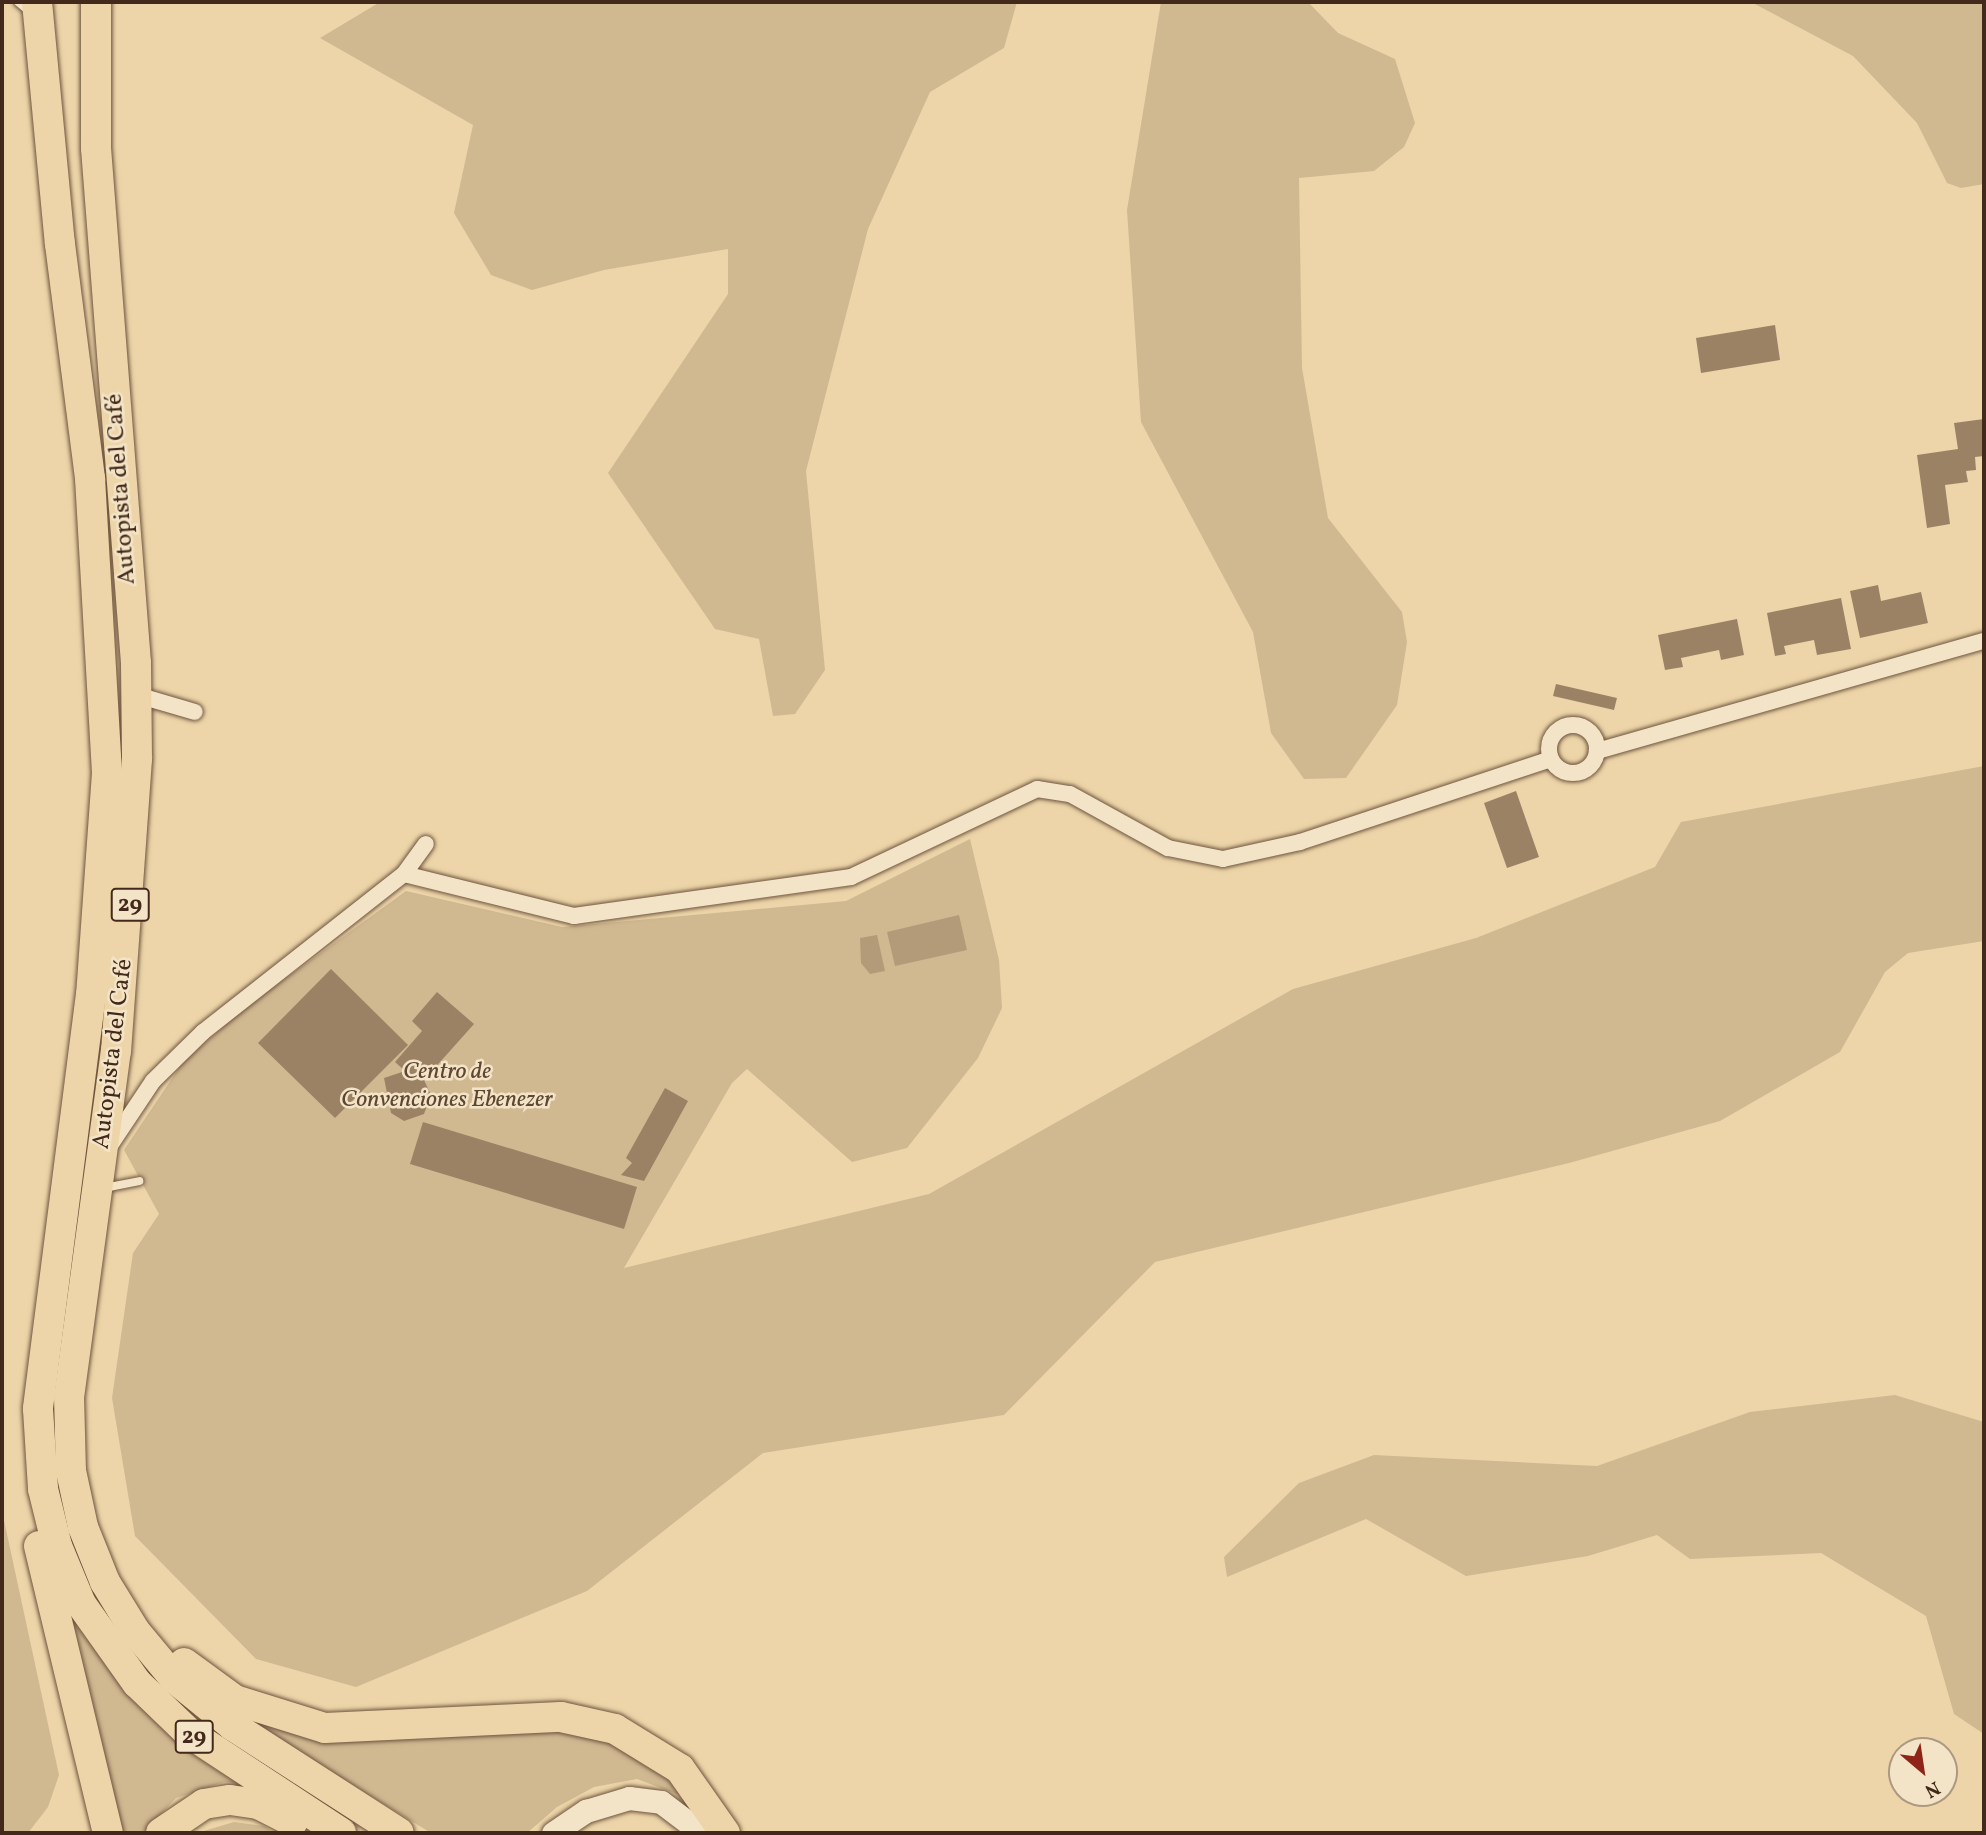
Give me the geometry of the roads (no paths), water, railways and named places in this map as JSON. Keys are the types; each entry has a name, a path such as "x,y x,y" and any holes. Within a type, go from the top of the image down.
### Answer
{"highway":[{"name":"Autopista del Café","path":"96,2 96,148 137,695 130,903 101,1160 69,1396 71,1471 83,1527 105,1582 161,1663 233,1726 399,1833"},
{"name":"Autopista del Café","path":"31,7 90,478 107,761 91,994 43,1353 38,1409 43,1489 63,1565 87,1614 136,1683 189,1733 341,1833"},
{"path":"43,1353 29,1431 33,1521 105,1829"},
{"path":"71,1471 135,1607 193,1672 235,1700 326,1728 561,1717 588,1720 615,1729 680,1769 725,1833"},
{"path":"161,1833 204,1804 230,1800 258,1804 310,1833"}],"main road":[{"path":"553,1833 586,1811 629,1798 661,1802 702,1833"}],"street":[{"path":"1597,751 1984,640"},
{"path":"137,695 195,712"},
{"path":"1572,725 1587,729 1597,751 1591,765 1577,772 1562,770 1551,759 1553,737 1572,725"},
{"path":"404,874 574,916 851,877 1037,789 1070,794 1168,848 1223,859 1300,842 1551,759"},
{"path":"101,1160 153,1081 203,1032 404,874 426,844"}],"lane":[{"path":"97,1189 139,1181"}],"park label":[{"name":"Centro de Convenciones Ebenezer","path":"447,1087"}]}
